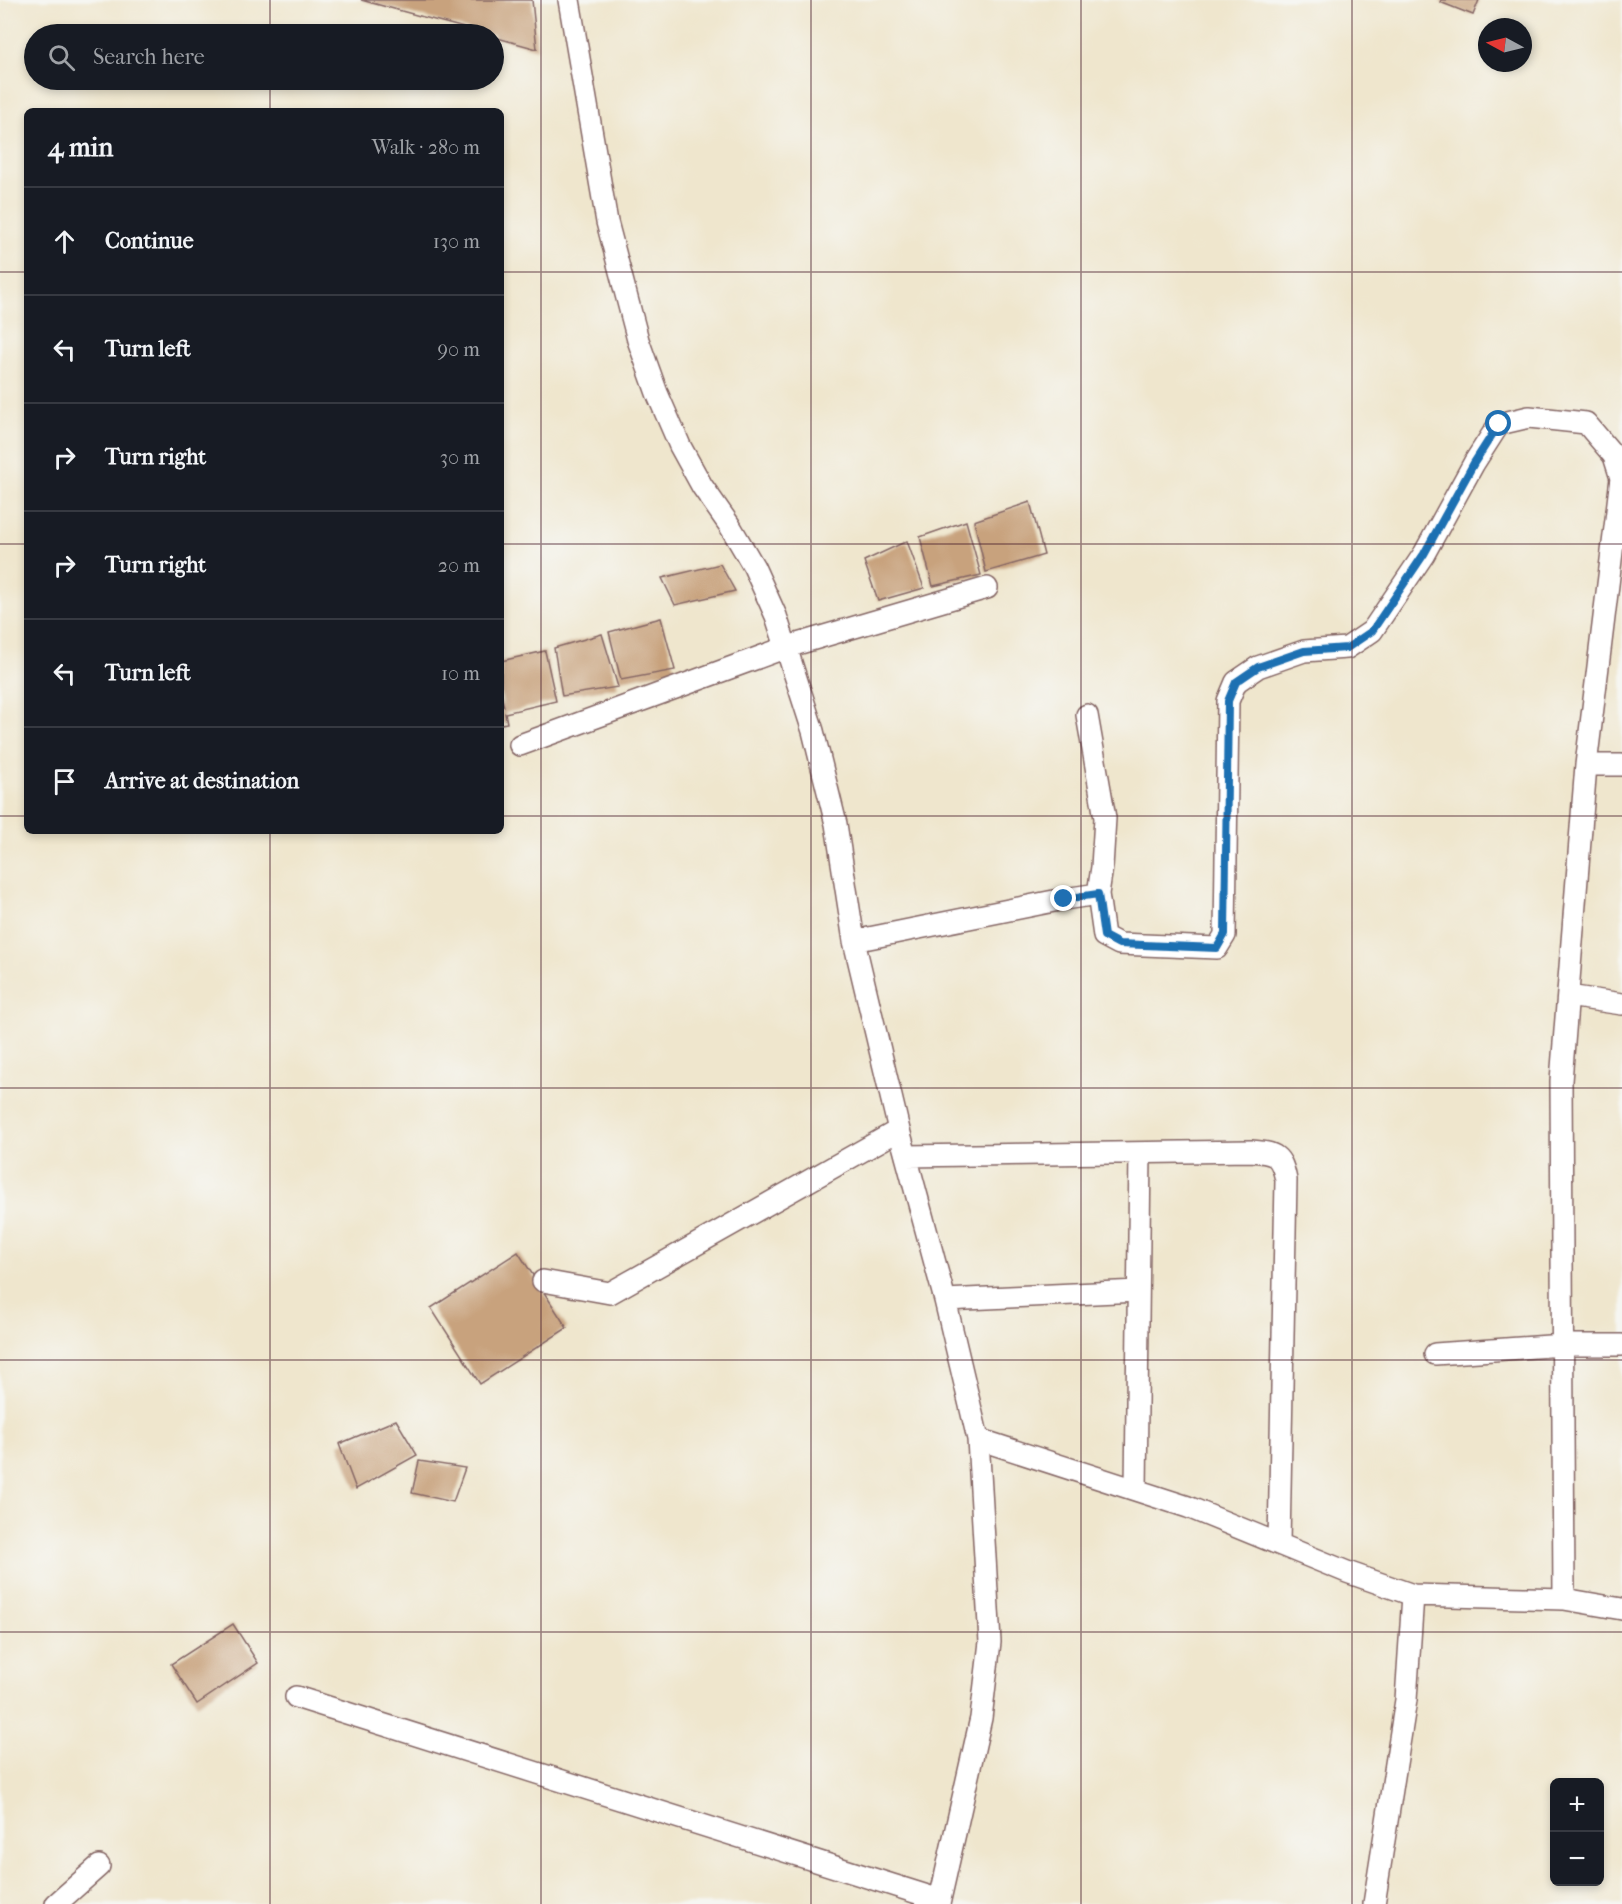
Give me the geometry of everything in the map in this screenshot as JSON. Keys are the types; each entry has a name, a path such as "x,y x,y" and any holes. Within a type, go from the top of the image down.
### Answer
{"street":[{"path":"296,1697 940,1902 981,1718 990,1642 978,1439 945,1299 899,1130 854,941 836,824 813,731 776,616 753,567 730,526 702,486 680,446 657,393 638,340 607,222 569,0"},
{"path":"1087,715 1105,818 1098,894 1104,936 1119,944 1217,948 1225,934 1228,701 1236,682 1258,667 1304,651 1347,648 1372,631 1424,554 1474,463 1499,424 1529,417 1587,423 1614,456 1621,478 1586,765 1561,1081 1564,1599"},
{"path":"519,745 787,647 987,588"},
{"path":"1586,765 1622,765"},
{"path":"854,941 1098,894"},
{"path":"1568,996 1622,1004"},
{"path":"543,1281 610,1293 899,1130"},
{"path":"906,1156 1251,1151 1270,1152 1282,1163 1286,1180 1279,1543"},
{"path":"1136,1490 1140,1153"},
{"path":"945,1299 1138,1291"},
{"path":"1435,1354 1563,1345 1622,1345"},
{"path":"978,1439 1188,1507 1347,1572 1413,1595 1564,1599 1622,1609"},
{"path":"1374,1904 1406,1700 1413,1595"},
{"path":"56,1904 99,1866"}],"building":[{"path":"361,0 532,0 537,49 504,40 504,24 449,24"},
{"path":"1441,0 1479,0 1473,15 1440,2"},
{"path":"1030,502 1044,555 986,572 974,521"},
{"path":"966,521 981,575 933,586 920,537"},
{"path":"907,541 924,588 878,601 864,561"},
{"path":"720,564 735,591 675,605 662,578"},
{"path":"661,618 675,670 621,680 609,632"},
{"path":"602,634 618,687 562,696 554,648"},
{"path":"545,651 556,701 505,713 507,723 504,724 504,660"},
{"path":"518,1252 567,1328 480,1384 431,1308"},
{"path":"396,1420 417,1455 356,1489 339,1444"},
{"path":"419,1461 465,1468 453,1502 412,1493"},
{"path":"233,1624 258,1663 197,1704 171,1664"}],"route":[{"path":"1064,899 1098,894 1104,936 1119,944 1217,948 1225,934 1228,701 1236,682 1258,667 1304,651 1347,648 1372,631 1424,554 1474,463 1499,424"}]}
